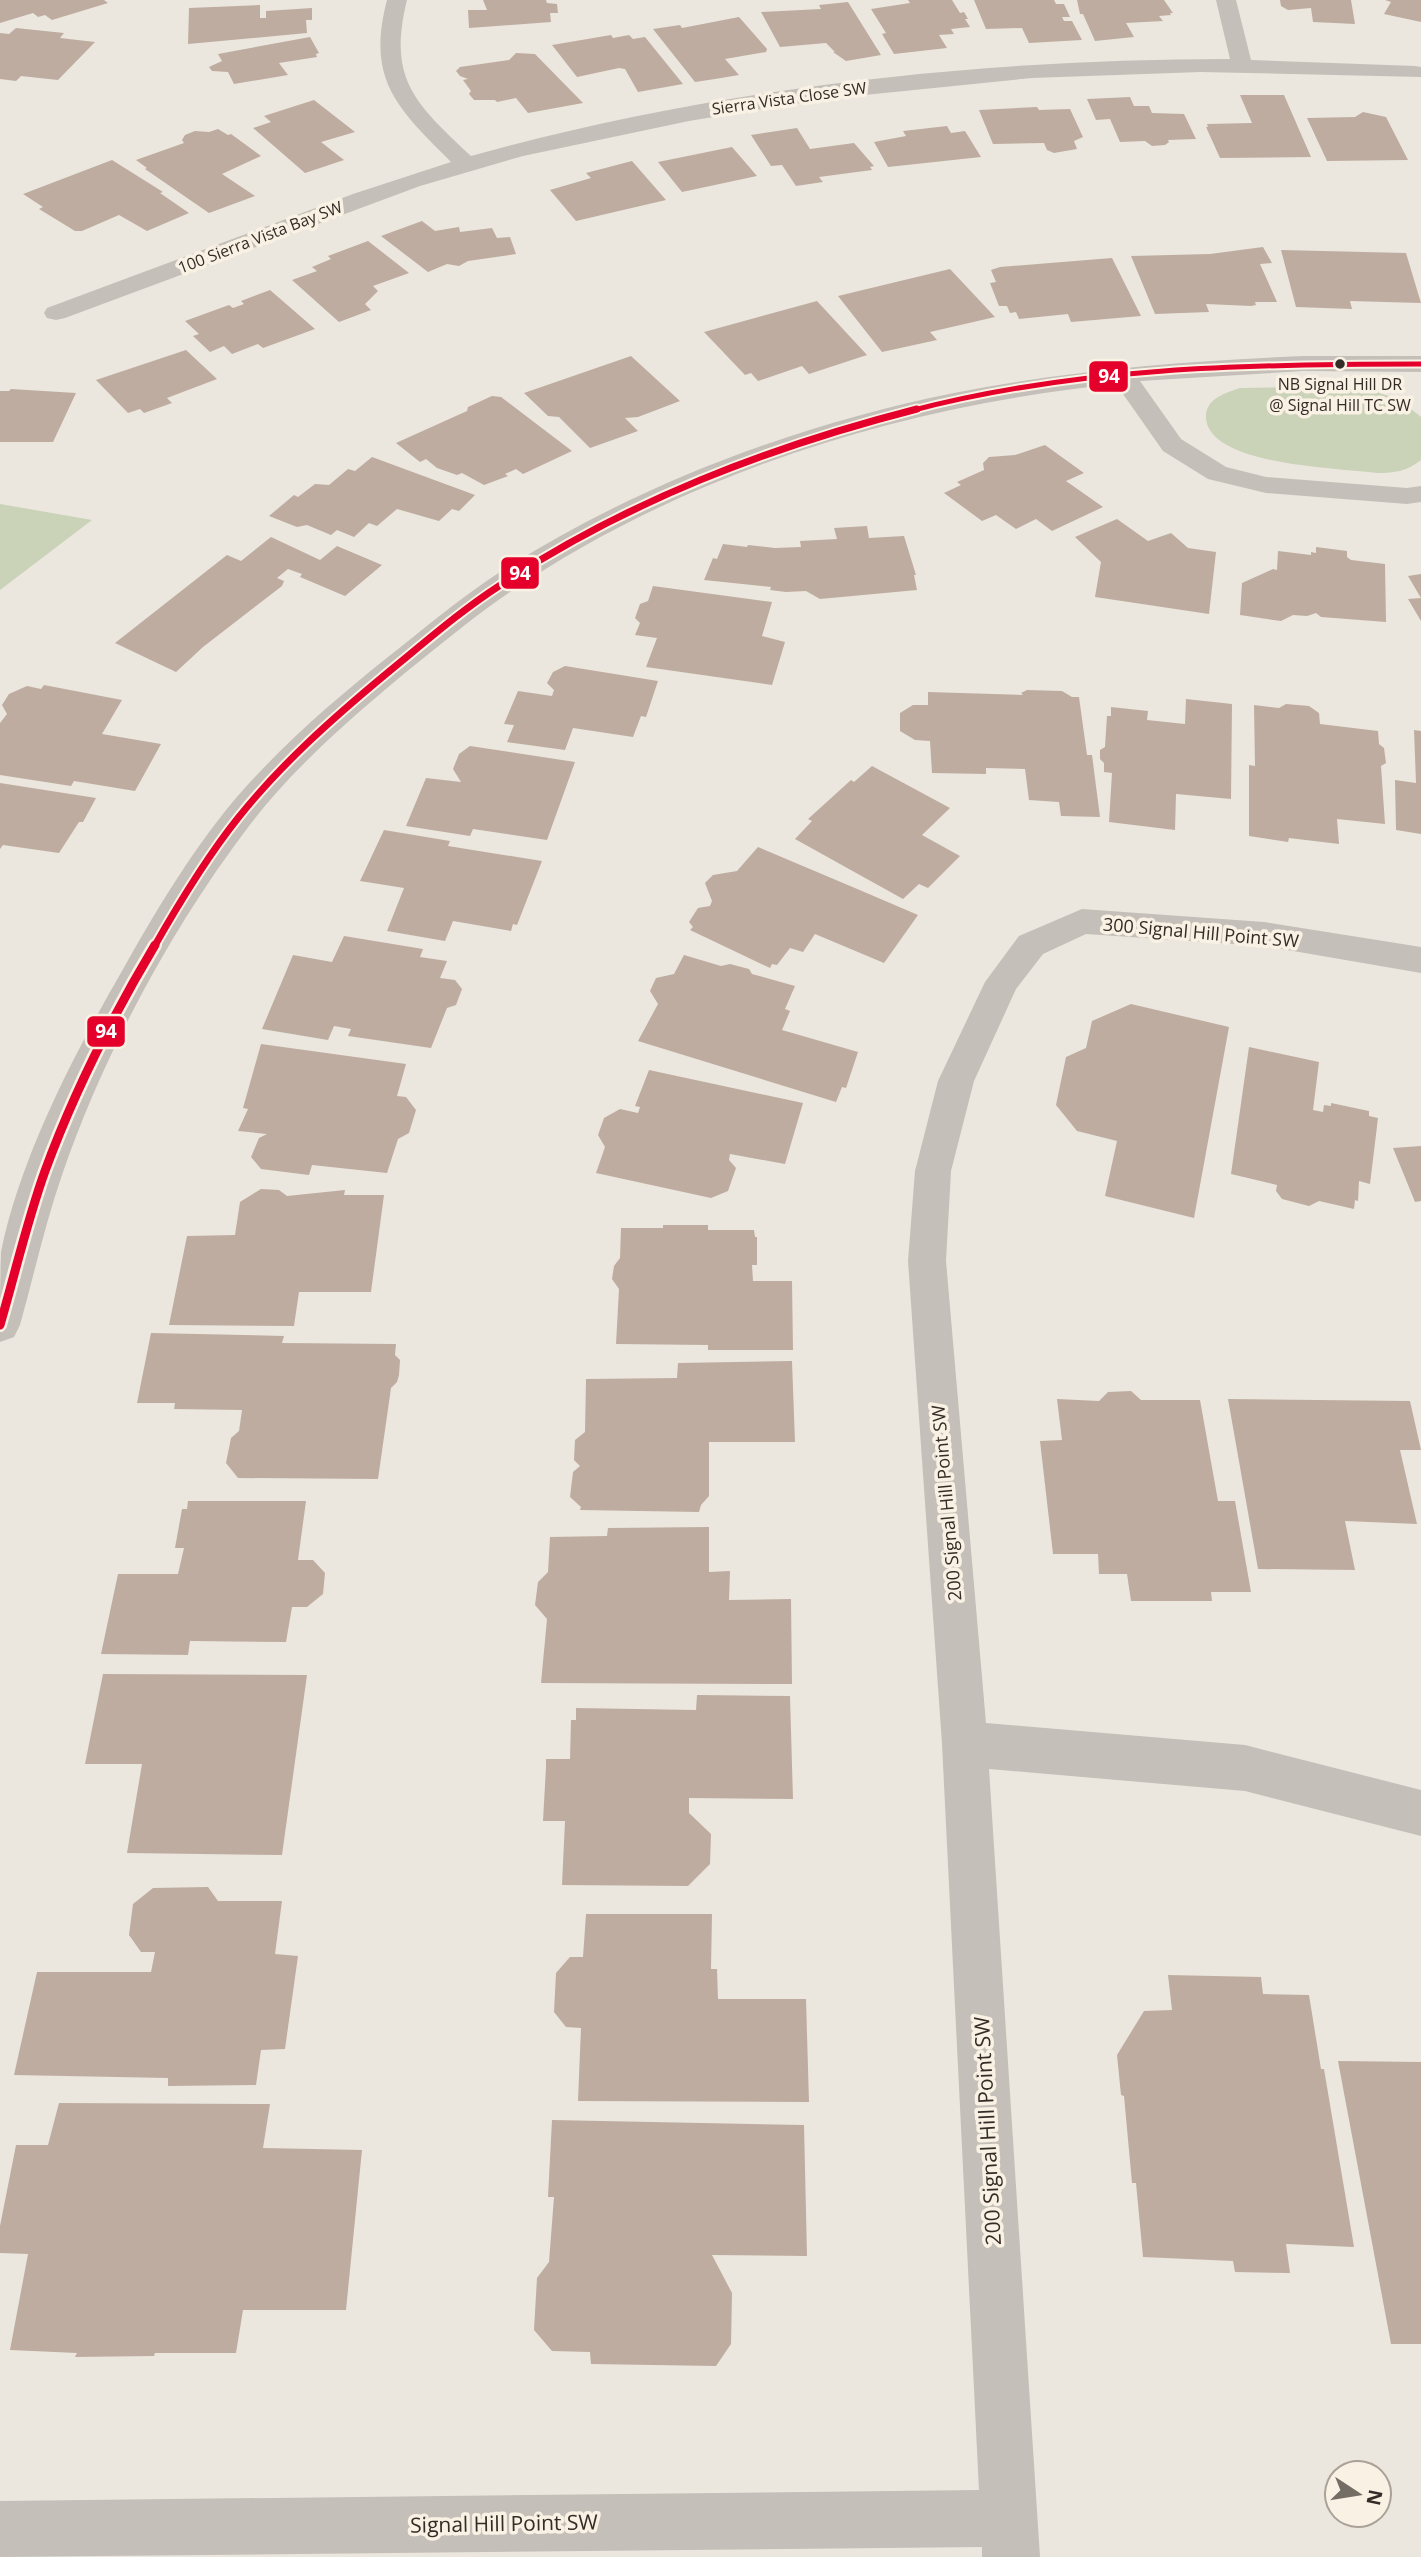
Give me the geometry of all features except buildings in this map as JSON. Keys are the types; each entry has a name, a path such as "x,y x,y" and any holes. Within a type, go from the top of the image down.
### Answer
{"street":[{"path":"397,0 388,38 391,74 413,110 466,164"},
{"path":"1226,0 1242,65"},
{"name":"Sierra Vista Close SW","path":"466,164 690,113 800,94 1060,69 1242,65 1415,72"},
{"name":"100 Sierra Vista Bay SW","path":"56,313 153,279 309,216 466,164"},
{"path":"0,1325 44,1173 85,1070 140,967 193,884 244,810 298,753 367,689 441,629 516,575 610,520 704,478 801,440 870,419 1009,390 1122,374 1268,363 1421,364"},
{"path":"1122,374 1172,445 1217,473 1266,485 1407,496 1421,494"},
{"name":"300 Signal Hill Point SW","path":"926,1261 933,1171 956,1081 1002,982 1031,945 1082,920 1264,934 1421,961"},
{"name":"200 Signal Hill Point SW","path":"926,1261 965,1744 1010,2537"},
{"path":"965,1744 1245,1768 1421,1813"},
{"name":"Signal Hill Point SW","path":"0,2529 1010,2537"}],"green space":[{"path":"1360,386 1400,400 1421,417 1421,460 1411,467 1390,473 1279,462 1229,446 1213,434 1206,418 1212,401 1240,388"},
{"path":"0,504 92,520 0,590"}],"transit line":[{"name":"94","path":"0,1325 39,1190 72,1103 120,1005 209,858 263,788 320,731 426,641 500,585 578,538 659,497 742,462 828,433 916,410 1005,391 1185,369 1274,365 1421,364"}],"place":[{"name":"NB Signal Hill DR @ Signal Hill TC SW","path":"1340,364"}]}
